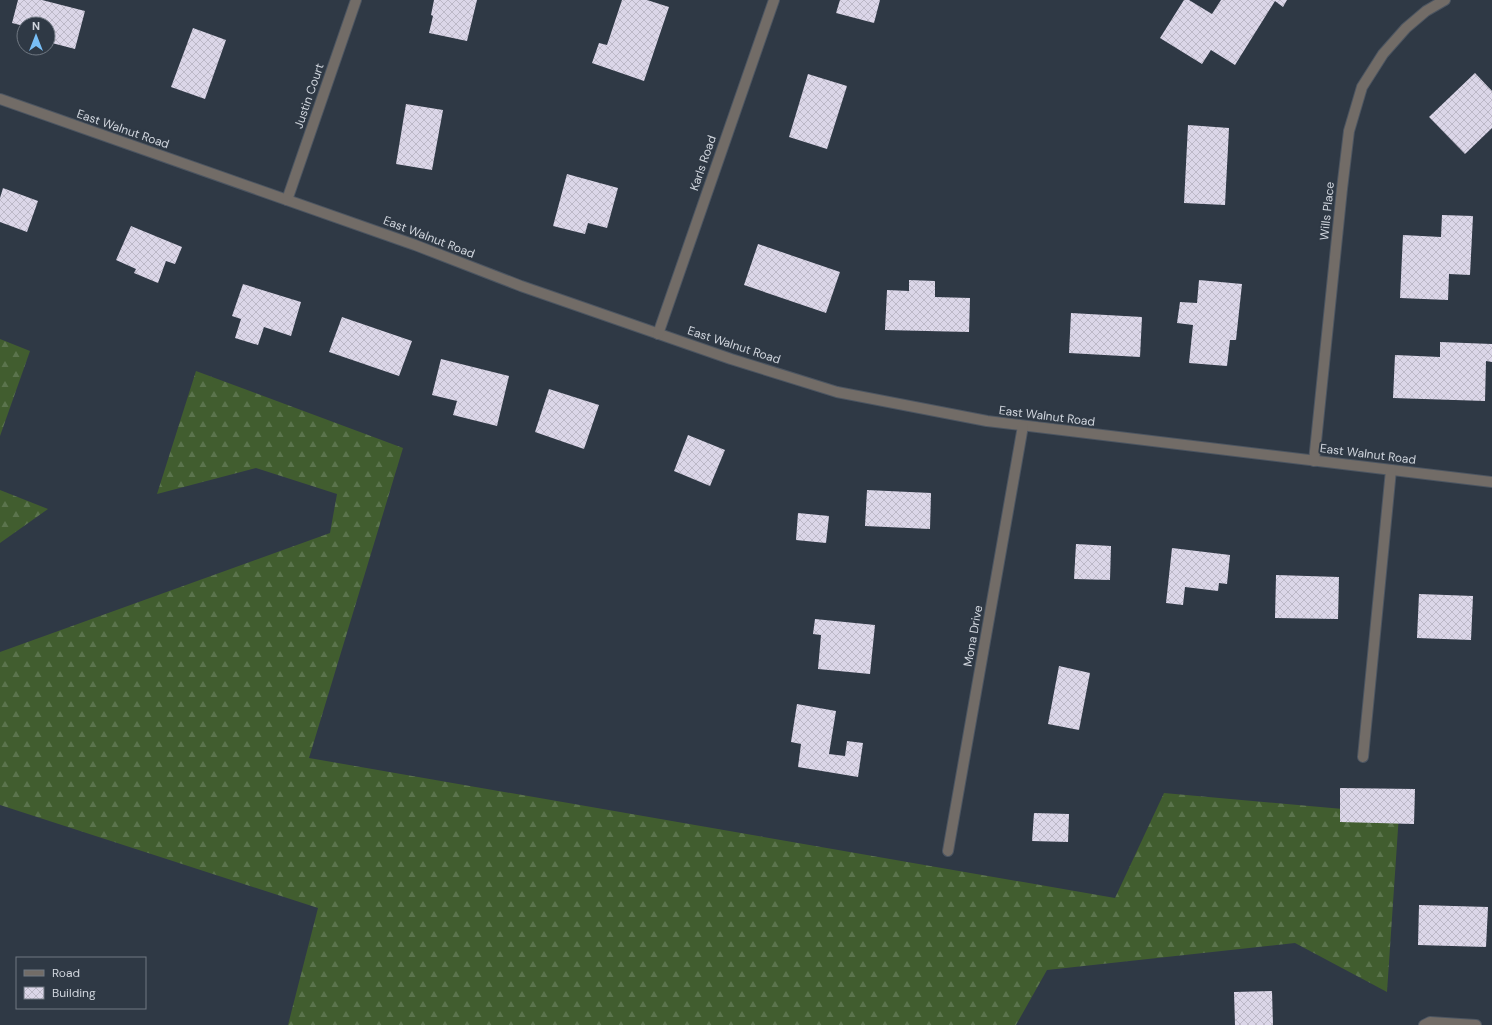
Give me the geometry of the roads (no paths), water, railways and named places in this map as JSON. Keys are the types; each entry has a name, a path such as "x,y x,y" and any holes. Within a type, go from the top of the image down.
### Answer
{"street":[{"name":"Justin Court","path":"287,200 356,0"},
{"name":"Karls Road","path":"658,334 774,0"},
{"name":"Wills Place","path":"1314,461 1342,189 1352,124 1362,87 1383,54 1411,24 1426,11 1445,0"},
{"name":"East Walnut Road","path":"0,99 415,245 521,286 658,334 731,359 837,392 987,421 1023,426 1492,482"},
{"name":"Mona Drive","path":"948,850 1023,426"},
{"path":"1363,757 1391,470"},
{"path":"1424,1025 1430,1022 1475,1025"}]}
